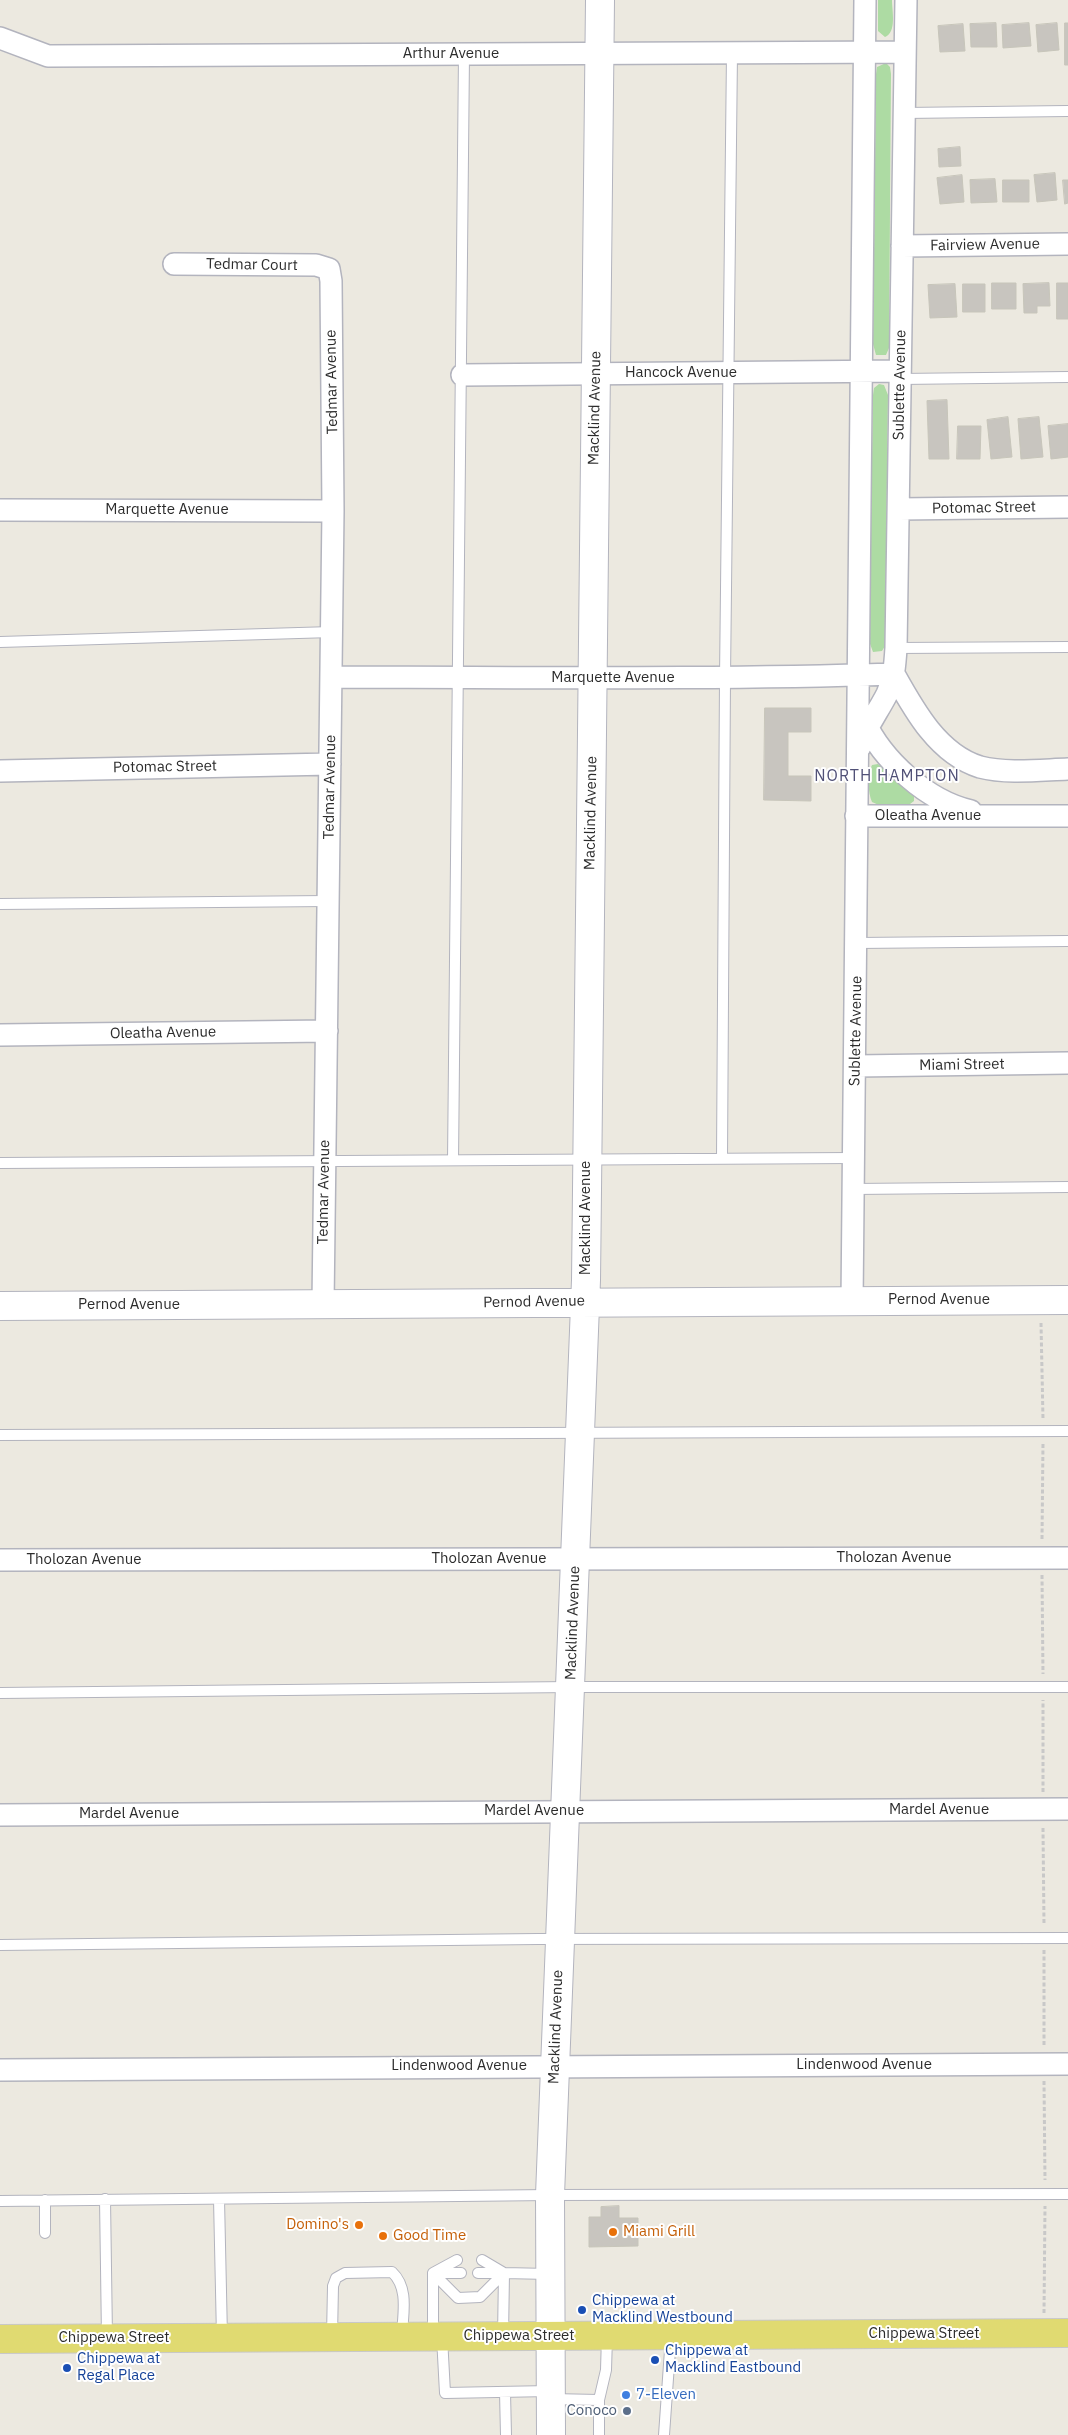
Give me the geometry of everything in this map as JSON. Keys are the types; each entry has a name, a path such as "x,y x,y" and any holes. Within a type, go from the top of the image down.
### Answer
{"main road":[{"name":"Chippewa Street","path":"0,2339 1068,2333"}],"street":[{"name":"Macklind Avenue","path":"551,2435 550,2195 586,1302 600,0"},
{"name":"Sublette Avenue","path":"852,1301 856,1066 856,816 865,0"},
{"name":"Sublette Avenue","path":"857,761 868,728 887,693 894,674 896,648 906,0"},
{"name":"Arthur Avenue","path":"0,38 48,56 905,52"},
{"name":"Fairview Avenue","path":"902,246 1068,244"},
{"name":"Tedmar Court","path":"174,264 316,265 329,269"},
{"name":"Tedmar Avenue","path":"323,1304 333,511 331,281 329,269"},
{"name":"Hancock Avenue","path":"462,375 861,372 900,375"},
{"name":"Potomac Street","path":"899,508 1068,507"},
{"name":"Marquette Avenue","path":"0,510 333,511"},
{"name":"Marquette Avenue","path":"331,677 460,676 592,679 894,674"},
{"path":"894,674 918,716 943,745 963,759 980,767 1003,770 1068,769"},
{"name":"Oleatha Avenue","path":"858,698 871,736 899,769 947,803 966,810 1000,816"},
{"name":"Potomac Street","path":"0,771 330,764"},
{"name":"Oleatha Avenue","path":"856,816 1068,816"},
{"name":"Oleatha Avenue","path":"0,1035 327,1031"},
{"name":"Miami Street","path":"856,1066 1068,1063"},
{"name":"Pernod Avenue","path":"0,1306 1068,1300"},
{"name":"Tholozan Avenue","path":"0,1560 1068,1558"},
{"name":"Mardel Avenue","path":"0,1815 1068,1809"},
{"name":"Lindenwood Avenue","path":"0,2070 1068,2064"}],"lane":[{"path":"722,1158 732,53"},
{"path":"453,1160 460,676 464,54"},
{"path":"904,114 1068,110"},
{"path":"900,375 1068,377"},
{"path":"0,642 332,632"},
{"path":"896,648 1068,646"},
{"path":"0,904 328,901"},
{"path":"857,943 1068,941"},
{"path":"0,1163 853,1158"},
{"path":"853,1189 1068,1187"},
{"path":"0,1435 1068,1430"},
{"path":"0,1693 571,1687 1068,1686"},
{"path":"0,1945 559,1939 1068,1938"},
{"path":"0,2201 550,2195 1068,2194"},
{"path":"219,2198 222,2338"},
{"path":"105,2199 107,2338"},
{"path":"45,2200 45,2233"},
{"path":"433,2273 457,2260"},
{"path":"482,2260 504,2273"},
{"path":"332,2337 333,2286 336,2278 345,2273 392,2272 400,2279 403,2288 402,2336"},
{"path":"433,2273 458,2298 480,2298 504,2273"},
{"path":"433,2273 462,2273"},
{"path":"433,2273 445,2393 505,2392 599,2400"},
{"path":"478,2273 550,2274"},
{"path":"503,2336 504,2273"},
{"path":"664,2435 671,2335"},
{"path":"599,2435 599,2400 606,2370 606,2336"},
{"path":"505,2392 506,2435"}],"green space":[{"path":"878,0 892,0 892,26 891,31 885,37 878,31"},
{"path":"886,63 890,67 891,74 889,348 886,355 876,355 873,344 876,74 877,67"},
{"path":"879,384 884,385 888,395 885,646 882,651 873,652 869,641 873,395 874,388"},
{"path":"878,764 914,796 914,801 910,804 881,806 872,802 869,789 869,773 872,765"}],"building":[{"path":"996,23 997,47 971,47 970,24"},
{"path":"1029,23 1031,46 1003,48 1002,25"},
{"path":"1057,23 1059,50 1038,52 1036,25"},
{"path":"1065,23 1068,23 1068,65 1065,65"},
{"path":"963,24 965,51 940,52 938,26"},
{"path":"960,147 961,166 939,167 938,149"},
{"path":"1055,173 1057,200 1037,202 1034,175"},
{"path":"962,175 964,202 940,204 937,178"},
{"path":"995,179 997,202 971,203 970,180"},
{"path":"1003,180 1029,180 1029,202 1003,202"},
{"path":"1063,180 1068,180 1068,203 1065,204"},
{"path":"992,283 1016,283 1016,309 992,309"},
{"path":"1049,283 1050,306 1037,306 1037,313 1024,313 1023,284"},
{"path":"1057,283 1068,283 1068,319 1057,319"},
{"path":"955,284 957,317 930,318 928,285"},
{"path":"963,284 985,284 985,312 963,312"},
{"path":"947,400 949,459 929,459 927,401"},
{"path":"1008,417 1012,457 991,459 987,420"},
{"path":"1039,417 1043,457 1021,459 1018,419"},
{"path":"1068,424 1068,457 1051,459 1048,426"},
{"path":"958,426 981,426 980,459 957,459"},
{"path":"765,708 811,708 811,732 788,732 788,776 811,776 811,801 764,800"},
{"name":"Miami Grill","path":"619,2206 619,2218 638,2218 638,2246 589,2247 589,2217 601,2217 601,2207"}],"place":[{"name":"Domino's","path":"359,2225"},
{"name":"Miami Grill","path":"613,2232"},
{"name":"Good Time","path":"383,2236"},
{"name":"Chippewa at Macklind Westbound","path":"582,2310"},
{"name":"Chippewa at Macklind Eastbound","path":"655,2360"},
{"name":"Chippewa at Regal Place","path":"67,2368"},
{"name":"7-Eleven","path":"626,2395"},
{"name":"Conoco","path":"627,2411"}],"district":[{"name":"NORTH HAMPTON","path":"887,776"}]}
